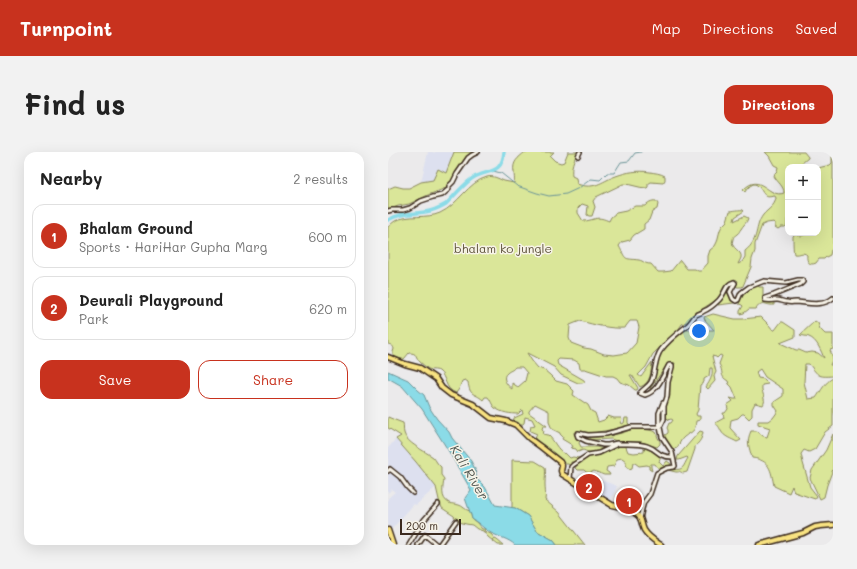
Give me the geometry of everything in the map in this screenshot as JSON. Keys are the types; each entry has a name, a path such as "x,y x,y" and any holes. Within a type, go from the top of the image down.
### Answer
{"main road":[{"path":"388,357 420,368 436,379 442,388 451,396 473,404 491,418 516,425 530,440 559,461 562,465 562,474 612,505 618,506 639,516 644,530 660,545"},
{"path":"759,545 815,527 833,526"},
{"path":"388,530 393,545"}],"street":[{"path":"388,211 407,209 420,201 442,195 449,189 449,186 452,184 468,158 478,152"},
{"path":"578,156 580,152"},
{"path":"673,457 662,456 646,445 617,443 606,445 586,441 579,438 577,434 606,434 631,428 658,428 664,419 664,406 672,367 669,365 659,384 651,392 645,395 640,393 651,382 658,355 672,337 688,325 695,316 706,311 718,301 731,283 736,283 730,292 735,301 738,300 741,293 754,284 766,281 786,283 800,279 803,282 801,284 764,299 768,301 778,300 811,304 825,302 833,298"},
{"path":"640,519 644,502 650,494 656,474 667,468 674,467 675,463 672,452 662,437 660,426"},
{"path":"570,478 572,466 588,455 605,451 618,444"},
{"path":"388,471 390,469 400,477 413,493"},
{"path":"409,545 424,520 438,504"},
{"path":"418,545 425,535 438,545 456,521"}],"shaded area":[{"path":"428,152 454,152 446,173 433,180 421,182"},
{"path":"396,439 436,487 416,505 414,504 390,531 388,525 388,498 395,492 392,489 388,493 388,448"},
{"path":"594,481 604,481 617,486 610,502 591,491"}],"green space":[{"path":"454,152 476,152 472,154 452,183 446,188 409,204 388,210 388,189 395,186 409,188 421,182 433,180 438,169 446,173"},
{"name":"bhalam ko jungle","path":"525,152 554,152 550,156 555,161 561,163 564,162 568,152 579,152 573,163 572,176 576,178 577,184 583,186 593,186 624,173 641,171 665,176 663,183 651,182 648,184 647,188 623,184 596,197 593,201 595,207 592,216 587,215 588,206 582,204 578,208 578,213 583,221 602,218 609,221 616,213 626,211 635,206 645,206 650,202 656,201 658,204 657,209 652,212 649,220 644,224 644,229 634,235 630,240 622,242 619,246 626,258 651,264 658,272 663,272 671,271 680,260 687,269 701,271 708,263 710,250 715,246 720,230 727,221 730,211 744,211 735,217 734,221 744,216 748,218 739,233 734,236 732,242 734,247 741,255 738,264 742,262 745,257 745,251 755,238 760,220 773,205 776,198 775,196 767,197 755,184 749,187 745,192 743,190 749,185 755,183 760,184 778,194 784,193 782,186 774,176 778,167 774,165 765,152 804,152 808,157 802,164 785,164 785,227 778,229 775,227 774,222 762,225 755,244 751,267 743,286 737,287 738,281 734,279 728,284 719,298 696,313 691,320 682,324 678,330 653,354 646,367 638,375 641,377 652,362 650,377 644,385 640,387 632,375 630,375 638,388 637,390 620,382 613,376 606,376 585,369 580,369 579,363 574,360 559,359 557,361 558,365 585,382 578,383 561,375 554,367 527,353 538,368 544,370 556,381 567,384 574,391 573,395 588,405 591,411 595,413 598,422 604,420 608,416 621,418 622,420 620,423 622,424 624,423 625,418 628,418 628,423 630,425 621,428 590,434 581,431 574,432 576,437 580,440 579,443 581,447 596,447 604,449 597,452 588,452 583,450 578,452 576,449 571,448 573,447 572,445 562,439 563,437 560,433 552,429 549,422 549,411 535,404 529,413 547,426 543,426 543,434 548,435 560,450 570,458 584,456 576,462 571,462 573,464 571,466 564,464 558,457 534,441 537,434 530,431 531,426 535,425 532,419 525,417 524,423 520,426 513,423 514,418 523,414 522,410 518,414 512,414 498,410 494,407 488,397 485,397 483,400 473,394 470,390 468,382 465,380 462,381 456,393 449,389 439,371 427,368 414,354 409,353 404,359 397,359 393,357 394,348 392,345 388,344 388,227 400,219 429,216 440,213 452,205 474,184 487,177 494,177 514,183 514,166 516,160","holes":["580,321 602,326 625,328 630,321 637,321 639,327 636,343 627,353 614,355 604,354 571,343 569,338 570,325","515,367 522,367 527,373 525,381 518,387 512,383 512,389 508,386 505,375"]},
{"path":"833,155 833,249 831,250 830,255 824,259 819,259 816,263 810,264 807,255 802,253 794,254 793,236 821,236 821,167 830,165 832,163"},
{"path":"731,285 729,293 734,303 718,305 727,289"},
{"path":"757,285 759,287 763,287 763,301 774,302 774,305 760,304 756,309 749,309 740,314 743,306 739,304 740,300 749,288"},
{"path":"713,314 735,319 761,317 773,330 775,330 781,322 783,322 795,330 795,337 780,343 806,353 818,353 824,358 812,338 800,335 815,321 825,334 833,334 833,349 830,350 833,358 830,365 833,365 833,376 821,376 809,364 805,364 804,382 808,399 816,398 825,384 833,378 833,426 825,432 815,449 809,452 804,450 801,454 810,487 817,496 815,499 794,492 792,486 789,493 774,486 769,467 763,461 752,458 748,441 751,431 757,431 763,436 767,437 770,428 758,424 758,421 769,421 773,418 778,411 774,405 774,402 783,396 783,389 765,377 760,369 756,372 758,378 764,379 768,383 762,385 764,400 763,405 755,403 752,409 752,416 749,419 742,414 738,418 731,420 730,428 741,440 737,442 726,436 715,423 724,418 723,413 725,413 728,409 727,405 733,401 730,398 737,399 732,387 723,376 719,364 722,356 720,355 717,358 712,356 716,372 714,376 715,381 708,389 706,387 712,376 712,368 710,368 709,376 704,379 704,382 700,385 698,410 696,414 697,416 700,416 700,420 696,421 694,430 683,438 677,448 671,450 665,444 665,435 668,433 667,428 669,423 673,420 668,420 669,419 666,418 664,408 670,396 669,380 675,363 668,363 650,389 659,356 683,330 714,330 704,317"},
{"path":"388,417 403,423 405,437 433,457 441,467 441,475 444,479 443,496 446,501 470,511 472,519 482,529 485,529 484,531 491,534 503,545 498,545 483,531 472,525 458,522 454,516 442,508 436,487 396,439 401,436 388,428"},
{"path":"632,429 656,432 660,444 657,447 641,442 624,442 628,452 644,452 644,448 657,453 661,456 659,462 663,466 667,461 673,469 681,469 683,467 688,458 677,460 678,456 700,431 703,432 700,440 695,446 687,472 683,473 680,471 676,472 658,468 655,464 651,464 652,471 647,465 639,466 635,463 633,463 632,468 629,469 626,465 626,461 622,458 617,459 614,466 607,467 606,471 610,475 604,475 594,471 587,473 584,470 577,470 575,468 589,457 620,445 619,442 611,439 589,440 587,438 616,434"},
{"path":"833,434 833,469 824,497 820,499 810,478 812,470 826,450"},
{"path":"512,460 535,461 545,467 545,500 559,512 585,545 557,545 553,540 537,531 528,516 515,508 512,508"},
{"path":"623,492 641,500 635,511 618,503"}],"water":[{"path":"388,371 408,380 424,395 429,407 437,419 471,461 475,469 477,479 485,487 495,505 515,508 528,516 537,531 553,540 557,545 515,545 491,533 472,519 465,498 471,490 422,409 402,386 388,378"}],"waterway":[{"name":"Kali River","path":"388,220 401,215 430,211 446,204 470,180 497,168 503,159 504,152"},
{"path":"493,171 501,173 517,186 537,193 549,196 566,194 579,188 591,179 600,180 607,173 614,173 621,162 629,161 635,153 641,152"}],"place":[{"name":"Deurali Playground","path":"589,487"},
{"name":"Bhalam Ground","path":"629,501"}]}
